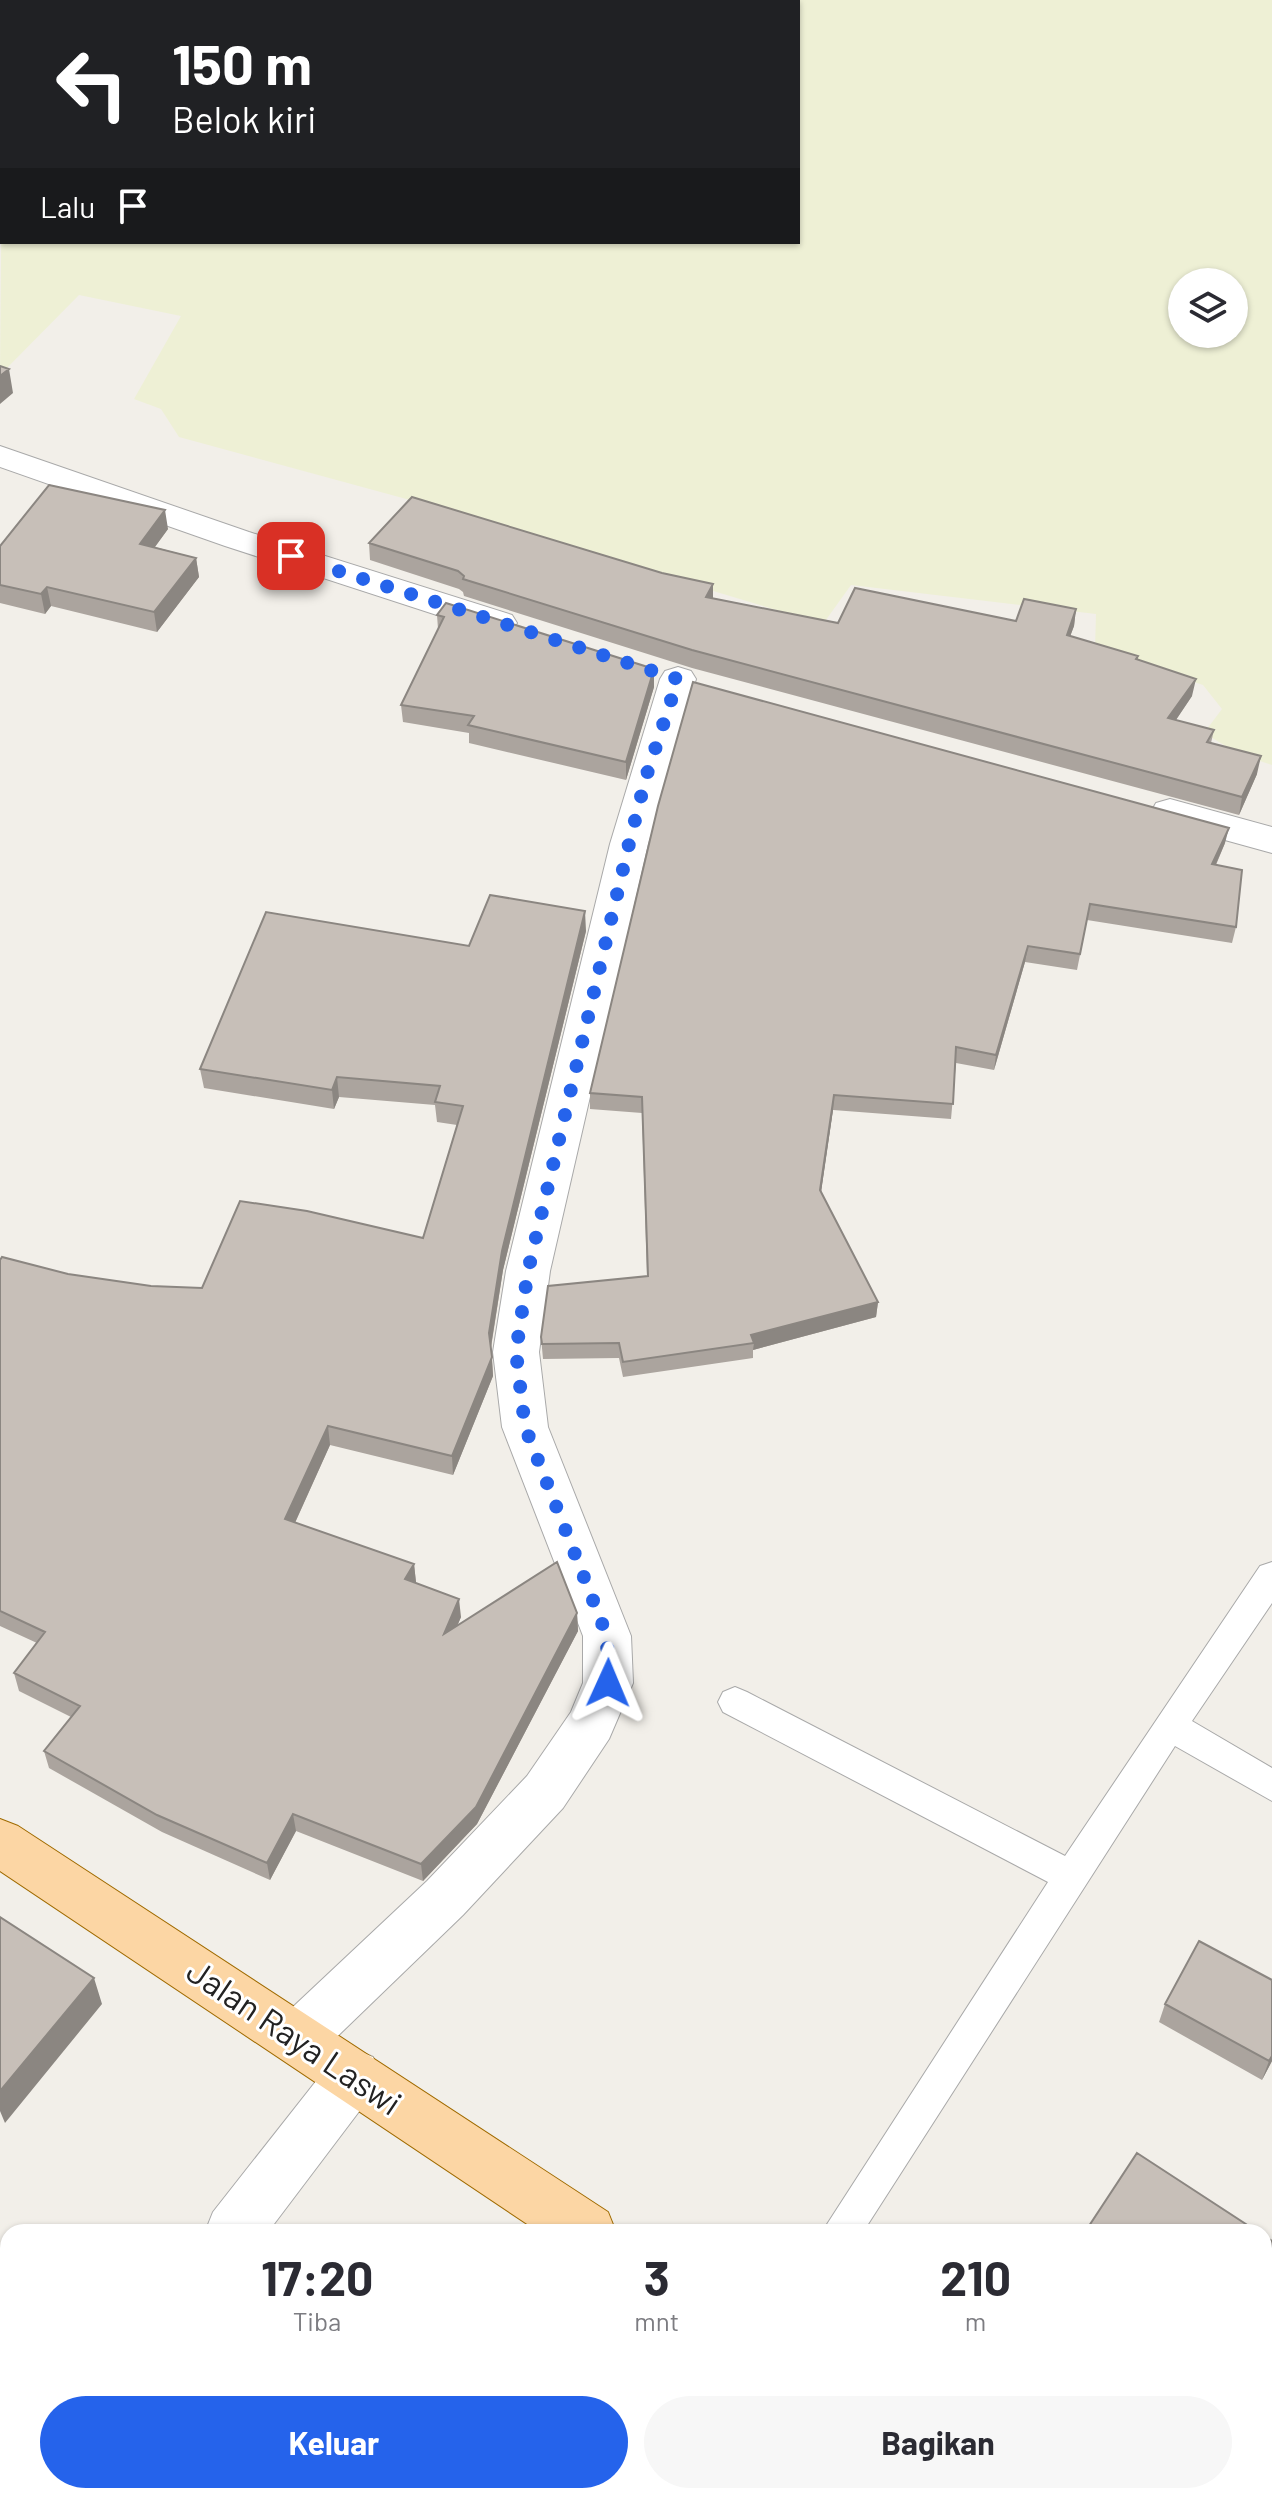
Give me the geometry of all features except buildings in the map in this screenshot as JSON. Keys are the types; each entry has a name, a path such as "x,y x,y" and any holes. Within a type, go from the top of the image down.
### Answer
{"main road":[{"name":"Jalan Raya Laswi","path":"0,1842 576,2224"}],"street":[{"path":"0,456 237,539 529,632"},
{"path":"298,2038 445,1898 545,1792 591,1724 608,1683 607,1636 525,1427 516,1352 528,1271 629,844 646,777 678,678"},
{"path":"1135,802 1272,840"},
{"path":"239,2224 354,2075"}],"lane":[{"path":"846,2224 1170,1725 1272,1576"},
{"path":"735,1702 1072,1877"},
{"path":"1170,1725 1272,1786"}],"green space":[{"path":"800,0 1272,0 1272,765 1239,754 1204,733 1222,709 1203,685 1095,649 1096,614 851,585 823,624 421,503 179,437 161,409 134,399 181,316 79,295 0,375 1,244 800,244"}],"route":[{"path":"291,556 678,679 646,777 629,844 528,1271 520,1308 516,1352 525,1427 607,1636 608,1683"}]}
